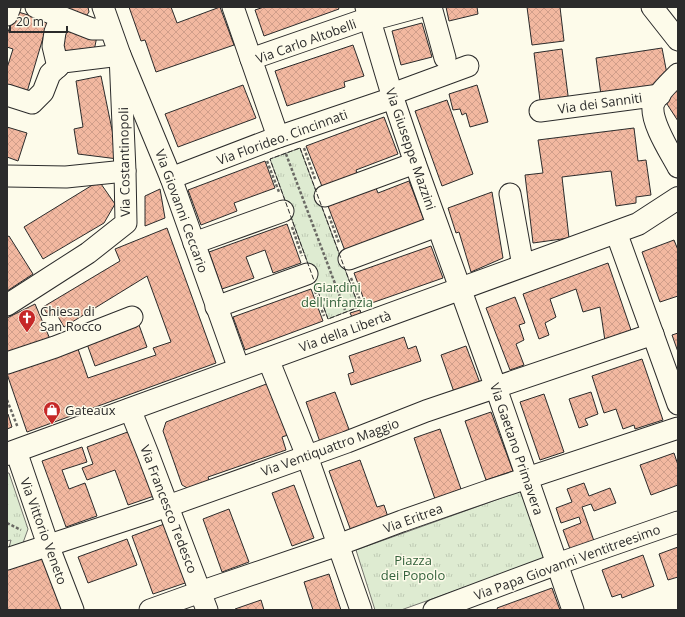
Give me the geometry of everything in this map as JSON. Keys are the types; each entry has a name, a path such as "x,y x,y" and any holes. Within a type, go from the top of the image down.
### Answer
{"main road":[{"name":"Via della Libertà","path":"11,452 638,224 678,198"}],"street":[{"path":"7,15 10,7"},
{"path":"36,7 92,29 110,29"},
{"name":"Via Costantinopoli","path":"7,305 88,253 126,223 120,55 110,29 104,7"},
{"path":"233,7 251,59"},
{"name":"Via Carlo Altobelli","path":"275,145 251,59 372,14 418,7"},
{"path":"431,7 445,58"},
{"path":"652,7 678,40"},
{"name":"Via Giuseppe Mazzini","path":"372,14 392,96 460,289"},
{"path":"58,67 53,46 55,32 61,17"},
{"path":"7,95 32,103 43,92 50,74 63,62 120,55"},
{"name":"Via Giovanni Ceccario","path":"120,55 171,178 216,307 240,369"},
{"name":"Via Florideo. Cincinnati","path":"171,178 275,145 298,131 468,66"},
{"name":"Via dei Sanniti","path":"678,74 664,88 653,106 655,124 678,167"},
{"name":"Via dei Sanniti","path":"540,112 660,95"},
{"path":"323,197 415,163"},
{"path":"7,176 66,177 125,171"},
{"path":"510,194 523,266"},
{"path":"194,243 284,210"},
{"path":"346,260 437,226"},
{"path":"616,232 678,404"},
{"path":"216,307 308,274"},
{"name":"Via Gaetano Primavera","path":"460,289 573,610"},
{"path":"7,363 55,347 132,317"},
{"name":"Via Ventiquattro Maggio","path":"7,559 168,506 426,411 653,334"},
{"path":"268,359 307,456 361,610"},
{"name":"Via Francesco Tedesco","path":"130,409 203,601"},
{"name":"Via Eritrea","path":"150,610 203,601 338,545 417,516 678,428"},
{"name":"Via Vittorio Veneto","path":"11,452 73,610"},
{"name":"Via Papa Giovanni Ventitreesimo","path":"434,610 557,564 678,522"}],"path":[{"path":"298,131 368,322"},
{"path":"275,145 284,210 331,336"},
{"path":"275,145 345,313"},
{"path":"7,400 18,428"}],"green space":[{"name":"Giardini dell'infanzia","path":"300,148 359,307 328,319 270,159"},
{"path":"7,473 9,473 28,529 20,551 7,555 11,540 7,541"},
{"name":"Piazza dei Popolo","path":"521,491 545,559 401,610 375,610 356,550"}],"building":[{"path":"52,7 88,7 89,12 84,19"},
{"path":"129,7 171,7 177,23 220,7 234,45 156,72 145,40 141,41"},
{"path":"264,7 338,7 339,9 264,36 255,10"},
{"path":"446,7 477,7 478,14 449,21"},
{"path":"527,7 560,7 564,41 532,45"},
{"path":"15,11 48,21 27,92 7,85 7,68 13,49 7,47 7,35"},
{"path":"422,23 432,57 401,65 392,31"},
{"path":"63,31 97,36 93,56 60,50"},
{"path":"353,45 364,76 344,82 345,87 287,106 275,71"},
{"path":"662,48 667,74 653,88 601,95 596,58"},
{"path":"562,49 569,103 541,108 534,53"},
{"path":"101,76 118,159 78,154 74,129 83,127 76,81"},
{"path":"243,85 256,118 178,147 165,114"},
{"path":"477,85 488,122 470,127 466,113 462,115 460,109 453,110 449,94"},
{"path":"678,88 678,121 665,101"},
{"path":"447,100 473,174 442,186 415,111"},
{"path":"384,117 398,154 356,170 358,175 323,189 306,146"},
{"path":"7,127 27,133 18,161 7,157"},
{"path":"634,128 638,161 646,160 651,195 636,197 636,203 616,206 611,171 562,177 569,238 533,243 525,175 543,173 538,140"},
{"path":"265,161 275,188 234,203 237,211 201,225 188,190"},
{"path":"99,181 115,204 104,223 43,259 24,227"},
{"path":"409,181 424,220 345,251 328,206 376,188 378,193"},
{"path":"160,189 165,218 145,226 145,196"},
{"path":"492,192 503,258 471,272 459,232 456,233 448,208"},
{"path":"287,224 301,263 273,273 265,250 246,257 254,278 222,289 209,252"},
{"path":"167,228 216,363 27,432 7,374 78,349 88,378 156,355 153,348 171,342 147,276 64,327 56,313 49,317 43,307 120,261 115,249"},
{"path":"9,236 33,274 7,291 7,237"},
{"path":"674,240 678,250 678,296 660,302 642,252"},
{"path":"431,246 443,278 366,305 354,273"},
{"path":"608,263 631,330 605,341 600,307 583,312 576,289 550,299 556,317 545,323 549,335 539,339 523,294"},
{"path":"311,289 323,321 245,350 233,317"},
{"path":"515,297 525,323 519,325 524,340 516,344 524,365 510,370 486,308"},
{"name":"Chiesa di San Rocco","path":"35,304 50,339 7,356 7,318"},
{"path":"360,310 362,316 353,319 350,313"},
{"path":"139,325 147,347 95,366 87,344"},
{"path":"678,333 678,352 672,335"},
{"path":"404,337 408,349 416,346 421,361 351,385 348,374 354,372 349,356"},
{"path":"466,346 480,383 454,392 441,355"},
{"path":"642,359 663,420 635,429 634,425 623,429 616,409 604,413 592,376"},
{"path":"269,383 288,435 282,437 286,450 208,477 210,484 191,490 182,485 163,431 166,422"},
{"path":"335,392 350,432 320,442 306,402"},
{"path":"591,392 598,414 585,419 588,425 579,428 569,399"},
{"path":"544,394 564,452 540,460 520,402"},
{"path":"491,412 513,471 486,480 465,421"},
{"path":"7,414 12,427 7,429"},
{"path":"440,429 461,489 435,499 414,438"},
{"path":"133,430 157,495 128,505 115,470 87,480 82,468 93,464 87,447"},
{"path":"82,447 87,462 62,470 69,489 85,483 97,516 66,527 42,461"},
{"path":"674,453 678,465 678,485 651,495 640,465"},
{"path":"360,460 377,507 384,505 388,517 351,531 329,471"},
{"path":"584,483 589,496 610,488 616,503 594,511 591,504 582,507 594,541 570,549 563,530 581,523 579,517 561,523 556,508 572,502 567,489"},
{"path":"294,485 314,538 292,546 272,493"},
{"path":"229,509 249,562 222,572 203,519"},
{"path":"167,523 188,582 153,594 132,536"},
{"path":"127,539 137,565 88,583 78,557"},
{"path":"678,547 678,577 668,580 659,554"},
{"path":"643,555 654,586 622,598 621,594 612,597 602,570"},
{"path":"46,557 65,610 7,610 7,570"},
{"path":"329,574 341,610 313,610 304,582"},
{"path":"552,588 560,610 498,610 497,608"},
{"path":"261,600 264,610 235,610 235,609"}],"fence":[{"path":"300,148 359,307 328,319 270,159 300,148"}],"place":[{"name":"Chiesa di San Rocco","path":"27,333"},
{"name":"Gateaux","path":"52,425"}]}
